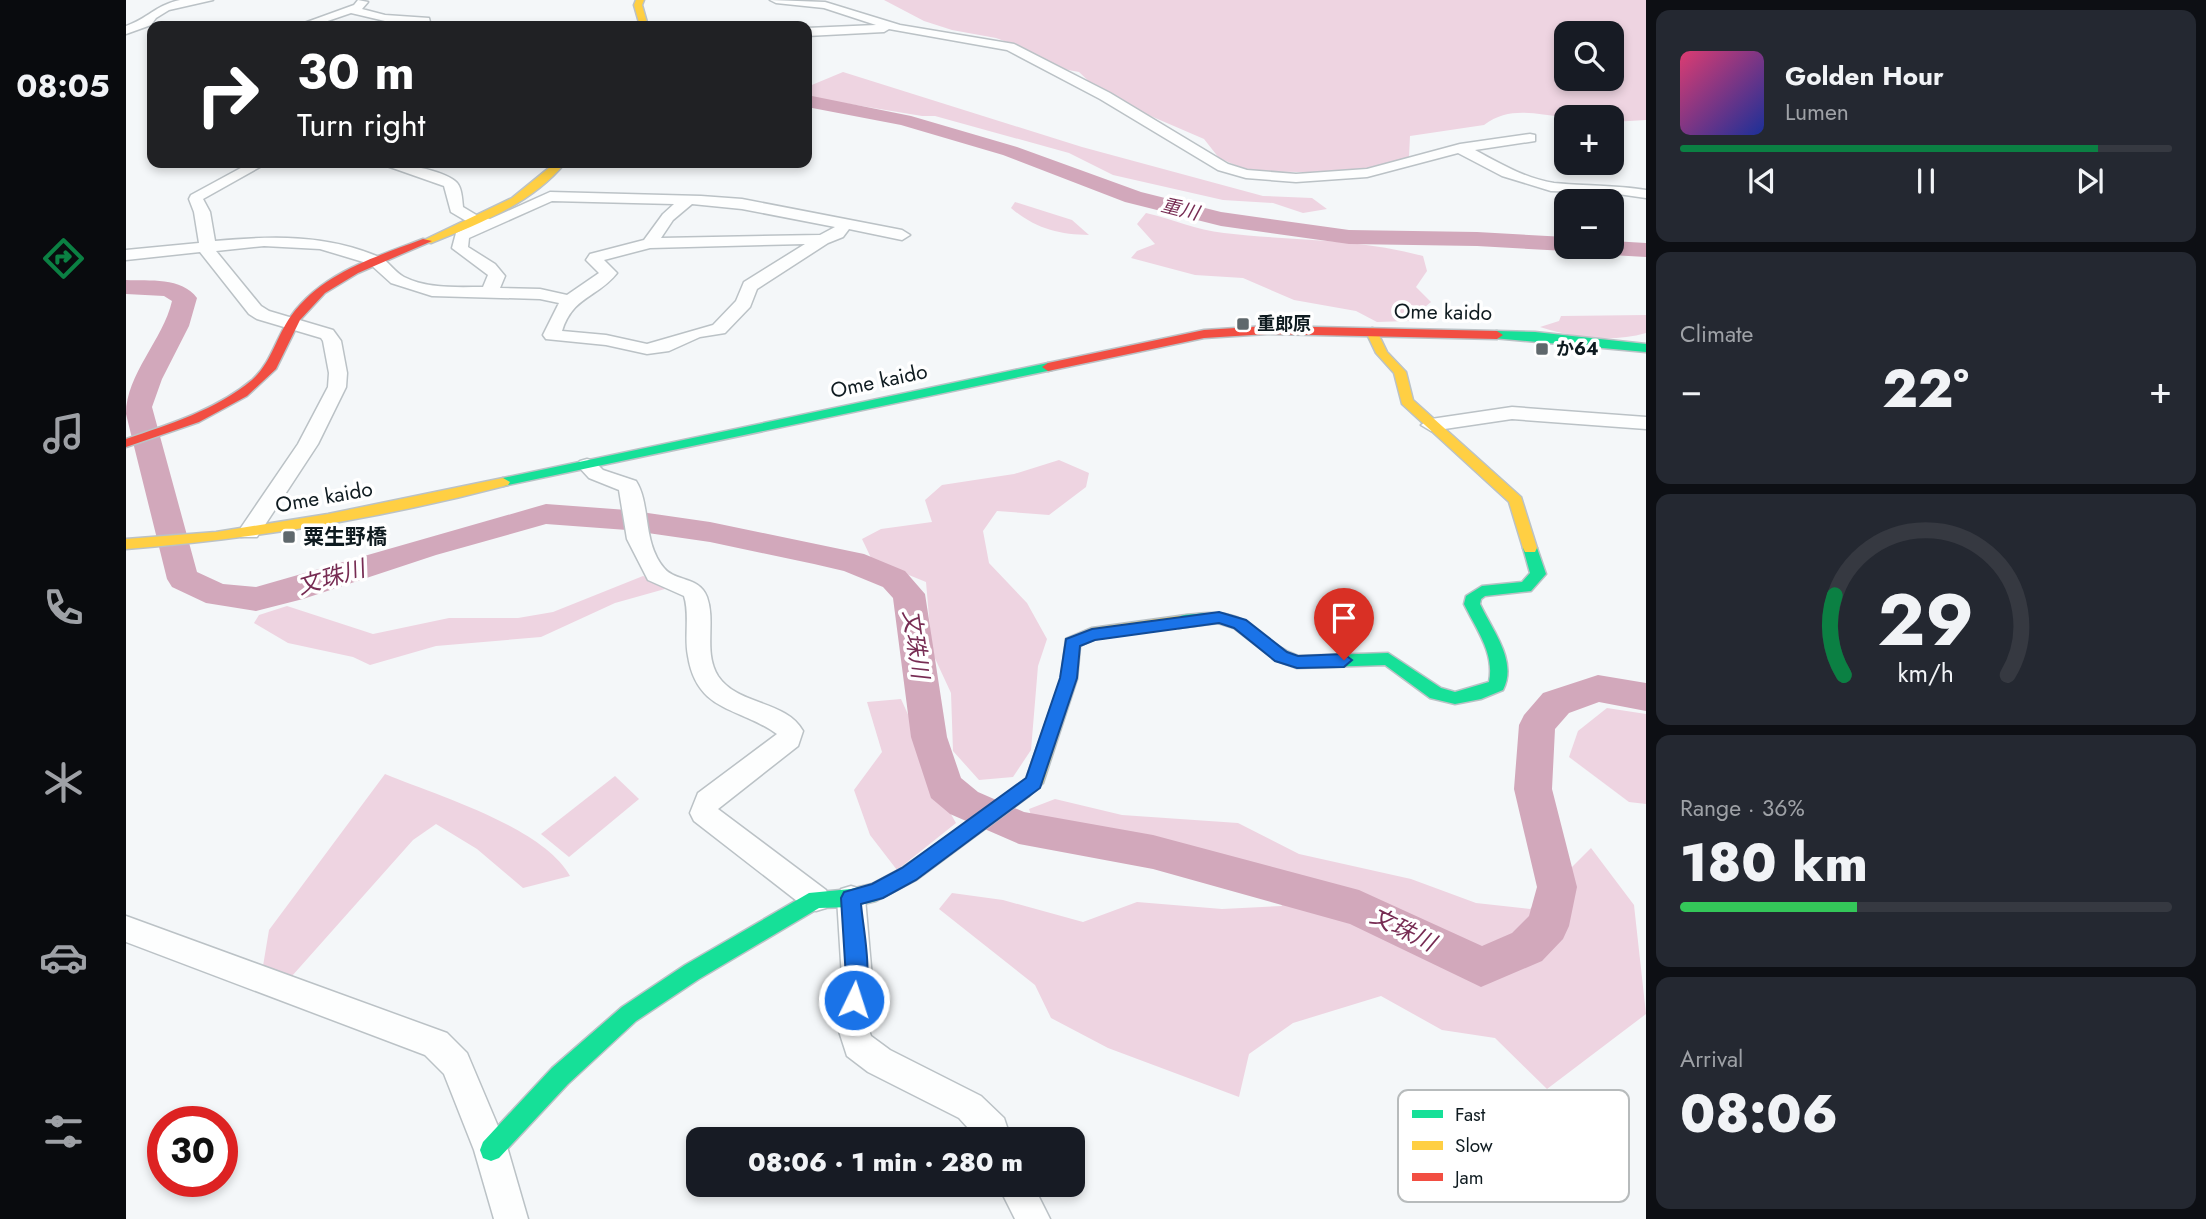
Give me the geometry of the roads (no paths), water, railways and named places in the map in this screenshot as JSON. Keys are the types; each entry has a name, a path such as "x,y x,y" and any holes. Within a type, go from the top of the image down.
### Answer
{"main road":[{"path":"640,0 638,5 642,21"},
{"path":"126,443 174,427 229,402 250,389 280,357 292,323 314,298 334,282 376,261 480,222 545,183 556,168"},
{"name":"Ome kaido","path":"130,543 216,537 328,519 1204,334 1267,330 1535,336 1646,348"},
{"path":"491,1150 560,1076 629,1014 692,972 816,899 850,898 876,892 909,874 1034,783 1069,678 1072,643 1092,634 1219,617 1240,624 1272,651 1297,662 1388,659 1436,692 1455,698 1497,686 1502,672 1502,661 1472,604 1474,596 1482,591 1526,587 1538,573 1516,500 1406,401 1400,372 1382,354 1372,332"}],"street":[{"path":"148,21 152,13 162,8 207,0"},
{"path":"318,21 353,10 361,6 363,0"},
{"path":"776,0 833,7 892,26 1010,47 1105,96 1223,167 1246,174 1296,178 1367,173 1460,148 1530,138"},
{"path":"353,10 385,18 425,21"},
{"path":"126,30 147,23"},
{"path":"812,32 892,26"},
{"path":"1460,148 1490,165 1551,187 1611,189 1646,194"},
{"path":"205,248 207,243 202,212 196,199 198,195 250,168"},
{"path":"406,168 449,183 456,209 480,222 500,221 550,196 688,200 742,204 902,235"},
{"path":"650,243 668,217 688,200"},
{"path":"480,222 461,236 460,248 467,255 493,269 497,276 489,293"},
{"path":"822,240 796,237 754,242 712,240 650,243 596,257 594,260 610,273 568,300 552,335 606,340 647,349 663,347 696,333 719,329 744,303 750,286 822,240 837,234 845,225"},
{"path":"126,255 264,241 321,244 376,261 406,285 432,291 540,294 568,300"},
{"path":"205,248 255,310 263,315 327,334 332,341 338,373 337,387 307,444 249,532"},
{"path":"1431,425 1512,413 1646,423"},
{"path":"587,465 596,474 629,486 638,538 656,575 693,591 697,600 700,668 712,688 734,704 782,723 790,731 789,739 707,801 703,814 816,899"},
{"path":"850,898 857,978 850,1022 858,1045 879,1062 970,1107 989,1127"},
{"path":"126,929 436,1044 456,1064 491,1150 511,1219"},
{"path":"1021,1197 1033,1219"}],"waterway":[{"name":"重川","path":"812,102 904,120 1010,151 1133,197 1221,219 1349,237 1554,243"},
{"name":"重川","path":"1624,249 1646,250"},
{"name":"文珠川","path":"126,287 169,289 185,298 177,326 149,379 138,407 183,579 218,595 256,599 291,591 425,548 546,514 627,520 710,532 853,562 894,579 909,594 929,737 945,787 964,803 1019,828 1153,852 1359,908 1481,967 1527,947 1548,926 1557,887 1533,789 1537,725 1556,703 1598,688 1646,697"}],"place":[{"name":"重郎原","path":"1243,324"},
{"name":"か64","path":"1542,349"},
{"name":"粟生野橋","path":"289,537"}]}
